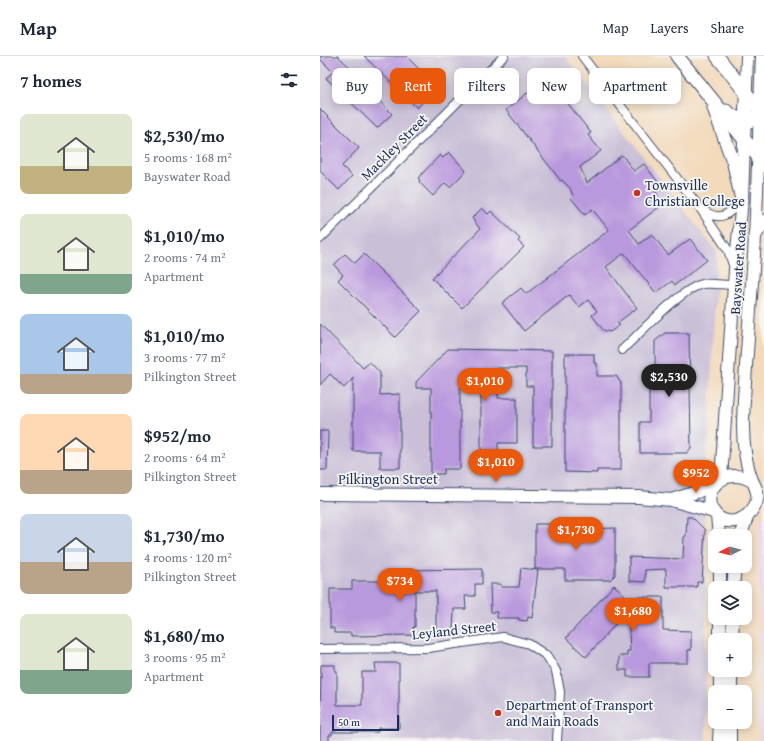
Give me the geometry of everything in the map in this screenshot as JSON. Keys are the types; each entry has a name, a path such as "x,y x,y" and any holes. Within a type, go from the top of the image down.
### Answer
{"main road":[{"path":"677,56 761,161"},
{"path":"708,94 732,115 745,121 756,118 762,113 717,56"},
{"name":"Bayswater Road","path":"719,480 735,270 742,200 747,56"},
{"name":"Bayswater Road","path":"757,484 743,427 761,161 762,56"},
{"path":"708,94 722,128 734,164 742,200"},
{"path":"755,235 764,221"},
{"path":"718,529 711,496 712,489 719,480 731,475 737,475 757,484 758,496 743,529"},
{"name":"Pilkington Street","path":"671,500 698,492 719,480"},
{"name":"Pilkington Street","path":"320,494 639,497 671,500 716,514"},
{"path":"716,514 731,521 742,519 764,506"},
{"path":"719,741 720,729"},
{"path":"730,729 730,741"}],"street":[{"name":"Mackley Street","path":"320,239 504,56"},
{"path":"582,56 700,208 728,250 735,270"},
{"path":"700,208 711,216 720,217 733,210 742,200"},
{"path":"622,350 665,310 695,287 703,284 734,285"},
{"name":"Leyland Street","path":"320,649 428,648 503,637 529,644 547,656 556,672 560,692 557,741"}],"shaded area":[{"path":"320,56 565,56 574,68 527,68 527,104 581,104 581,77 589,87 589,104 602,104 717,252 709,435 705,463 706,741 320,741"},
{"path":"764,516 764,741 759,741 760,519"}],"building":[{"path":"320,56 338,56 351,68 332,68 332,71 320,59"},
{"path":"364,56 406,56 418,68 390,68 390,82 382,74 382,68 376,68"},
{"path":"332,73 332,84 326,78"},
{"path":"527,93 527,104 568,104 591,133 588,135 601,151 580,167 587,183 622,155 634,171 644,164 661,186 655,191 658,195 653,199 659,207 629,230 639,244 652,234 668,255 690,239 707,260 675,285 672,281 656,293 624,253 606,267 637,308 617,323 620,325 610,332 603,330 592,315 597,311 588,300 579,307 569,295 524,331 502,303 521,288 526,294 609,230 592,209 585,215 571,198 573,196 570,188 562,180 561,181 506,110 514,104 519,104 519,100"},
{"path":"353,104 382,104 392,114 377,128"},
{"path":"413,104 421,104 417,108"},
{"path":"320,109 359,148 342,166 352,176 339,190 320,171"},
{"path":"449,152 466,171 450,187 445,183 433,196 419,182 420,180 418,178 440,155 443,158"},
{"path":"482,208 488,214 491,211 520,239 518,241 524,247 462,308 432,278 480,229 472,218"},
{"path":"345,254 355,263 364,254 421,311 395,337 338,280 343,275 334,265"},
{"path":"320,324 363,368 370,362 380,373 380,395 400,394 400,468 380,468 380,451 353,451 353,378 344,388 330,374 320,385"},
{"path":"665,333 689,333 691,448 687,453 640,453 640,422 649,422 649,376 655,368 655,341"},
{"path":"448,349 552,351 552,446 533,446 533,386 526,386 526,368 498,368 498,398 517,398 517,443 498,443 498,469 481,469 481,388 460,388 460,469 444,469 444,474 431,474 431,388 416,388 416,382"},
{"path":"565,354 594,354 594,363 597,363 597,376 616,376 621,383 621,470 597,470 597,473 565,472"},
{"path":"320,431 328,431 327,470 320,470"},
{"path":"687,517 692,517 705,530 702,582 697,582 697,587 666,587 666,569 645,570 645,582 629,581 629,557 683,559"},
{"path":"535,524 586,524 586,529 615,528 615,575 610,580 565,580 565,569 535,569"},
{"path":"521,568 538,570 532,618 528,617 527,621 519,620 519,618 497,618 497,612 491,612 490,584 501,584 501,587 519,587"},
{"path":"482,569 482,584 475,584 475,596 465,596 466,609 454,609 453,631 436,633 436,591 415,591 415,627 413,627 413,635 351,636 351,633 334,633 334,628 330,628 330,589 352,589 352,581 401,581 401,570"},
{"path":"614,585 629,599 629,597 663,597 663,630 691,631 691,650 688,650 688,663 649,663 649,677 627,677 627,670 619,670 619,656 627,656 627,651 630,651 628,610 586,657 566,638"},
{"path":"375,663 399,663 399,728 378,728 378,732 332,732 332,735 329,735 329,741 320,741 321,665 335,665 335,671 337,671 337,705 362,705 362,672 376,672"}],"place":[{"name":"Townsville Christian College","path":"637,193"},
{"name":"Department of Transport and Main Roads","path":"498,713"}]}
